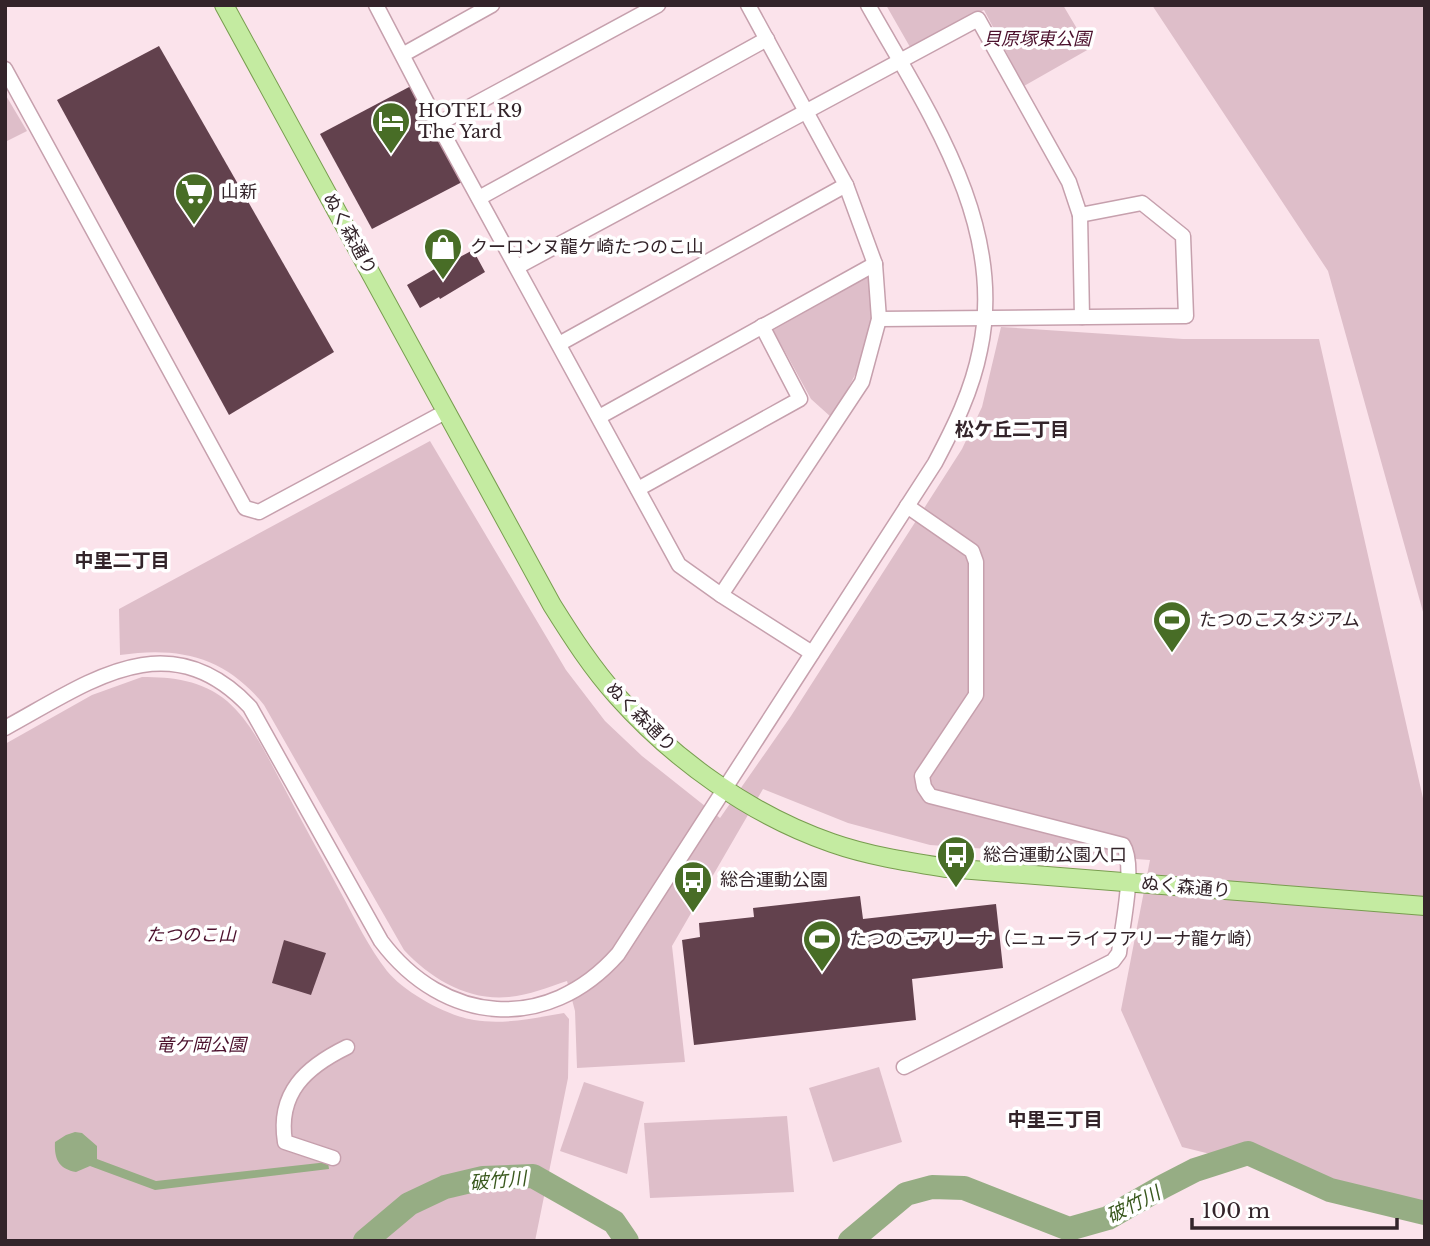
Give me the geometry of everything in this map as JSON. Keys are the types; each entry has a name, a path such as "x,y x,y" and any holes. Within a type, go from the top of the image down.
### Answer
{"main road":[{"name":"ぬく森通り","path":"224,5 552,605 593,667 642,722 687,761 762,811 814,836 889,859 947,869 1425,906"}],"street":[{"path":"376,5 679,565 720,595 813,653"},
{"path":"404,54 492,5"},
{"path":"438,124 658,5"},
{"path":"720,595 862,382 878,319 875,264 846,185 748,5"},
{"path":"5,728 98,678 129,666 165,663 194,669 218,680 238,695 262,726 381,942 394,959 426,986 446,997 481,1007 523,1008 565,996 605,969 624,946 935,463 962,409 981,348 984,278 968,195 953,160 868,5"},
{"path":"517,267 978,19 1069,182 1080,215 1082,317"},
{"path":"479,198 767,39"},
{"path":"5,69 245,508 259,512 447,411"},
{"path":"559,344 846,185"},
{"path":"878,319 1186,316 1184,236 1142,203 1080,215"},
{"path":"598,417 875,264"},
{"path":"638,489 800,399 762,326"},
{"path":"904,1066 1113,961 1119,953 1128,882 1128,853 1123,845 930,796 924,787 922,776 976,695 976,562 972,551 907,506"},
{"path":"333,1158 285,1142 282,1125 286,1104 295,1085 319,1063 347,1047"}],"green space":[{"name":"貝原塚東公園","path":"886,5 1063,5 1089,49 1024,86 984,10 910,47"},
{"path":"1152,5 1425,5 1425,619 1328,271"},
{"path":"5,94 27,131 5,142"},
{"path":"870,274 871,309 867,342 852,381 831,417 811,399 772,328"},
{"path":"1001,327 1183,339 1319,339 1425,807 1425,1207 1182,1147 1121,1010 1150,860 930,845 848,823 763,789 672,946 685,1062 577,1068 575,1011 567,981 516,996 479,995 465,992 438,979 404,950 264,705 249,689 234,676 200,659 162,652 120,655 119,609 430,441 566,670 605,721 642,756 720,818 791,716 962,449 982,407"},
{"name":"竜ケ岡公園","path":"142,677 175,679 197,684 217,694 236,709 263,748 368,943 387,971 404,987 439,1008 463,1018 508,1021 564,1013 569,1019 568,1078 535,1241 5,1241 5,744 92,695"},
{"path":"879,1067 902,1142 833,1162 809,1088"},
{"path":"584,1082 644,1102 627,1174 560,1151"},
{"path":"787,1116 794,1192 650,1198 644,1123"}],"shaded area":[{"path":"75,1132 82,1133 97,1146 97,1159 156,1181 328,1162 329,1169 155,1190 90,1166 76,1172 62,1166 55,1153 55,1142"}],"building":[{"name":"山新","path":"159,46 334,352 229,415 57,100"},
{"path":"411,86 464,181 372,229 320,134"},
{"path":"473,250 485,272 420,308 407,285 457,256 458,258"},
{"name":"たつのこアリーナ（ニューライフアリーナ龍ケ崎）","path":"860,896 863,919 996,904 1003,968 912,979 916,1020 694,1045 682,940 700,937 699,923 754,917 753,908"},
{"path":"284,940 326,953 311,995 272,983"}],"waterway":[{"name":"破竹川","path":"850,1241 906,1194 932,1187 964,1188 1069,1229 1108,1218 1195,1170 1248,1153 1330,1190 1425,1213"},
{"name":"破竹川","path":"365,1241 409,1204 445,1187 483,1178 533,1176 614,1222 627,1241"}],"place":[{"name":"HOTEL R9 The Yard","path":"391,155"},
{"name":"山新","path":"194,226"},
{"name":"クーロンヌ龍ケ崎たつのこ山","path":"443,281"},
{"name":"たつのこスタジアム","path":"1172,654"},
{"name":"総合運動公園入口","path":"956,889"},
{"name":"総合運動公園","path":"693,914"},
{"name":"たつのこアリーナ（ニューライフアリーナ龍ケ崎）","path":"822,973"}],"district":[{"name":"松ケ丘二丁目","path":"1012,429"},
{"name":"中里二丁目","path":"122,560"},
{"name":"中里三丁目","path":"1055,1119"}],"park label":[{"name":"たつのこ山","path":"191,935"}]}
